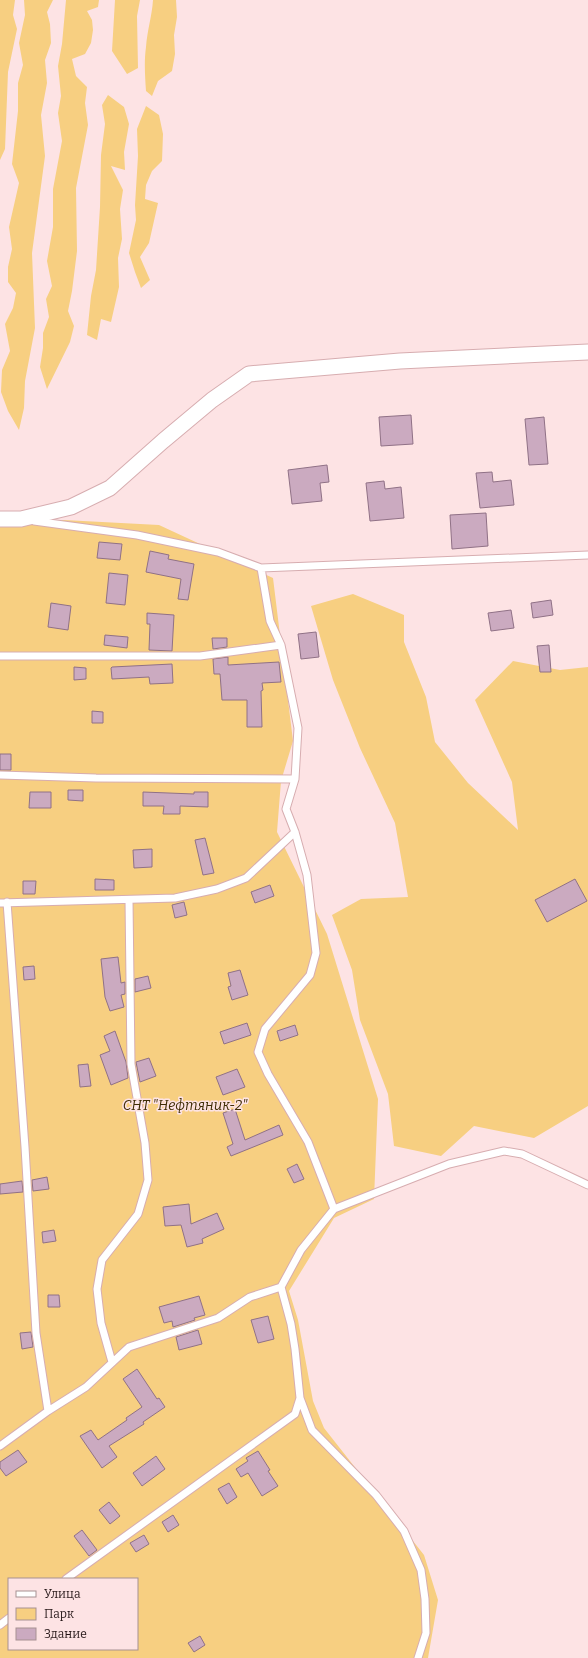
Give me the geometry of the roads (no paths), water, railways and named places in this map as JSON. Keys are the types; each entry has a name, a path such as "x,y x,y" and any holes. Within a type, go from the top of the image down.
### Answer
{"street":[{"path":"0,519 21,519 71,507 110,488 212,400 249,374 400,361 588,352"}],"lane":[{"path":"21,519 137,535 218,552 261,568 588,555"},
{"path":"261,568 270,621 281,646 298,728 295,779 286,809 295,832 307,875 316,953 310,975 265,1029 258,1052 268,1074 308,1142 334,1209"},
{"path":"0,656 200,656 281,646"},
{"path":"0,775 96,778 295,779"},
{"path":"48,1411 36,1333 25,1147 3,902 175,898 217,889 246,878 295,832"},
{"path":"112,1362 100,1323 97,1289 102,1260 138,1214 148,1180 145,1143 131,1064 129,900"},
{"path":"418,1658 426,1633 425,1599 421,1570 404,1531 376,1494 312,1430 300,1398 291,1324 281,1287 301,1250 334,1209 449,1164 504,1151 522,1154 588,1185"},
{"path":"0,1446 48,1411 86,1387 128,1346 218,1318 250,1297 281,1287"},
{"path":"67,1578 296,1414 300,1398"},
{"path":"0,1625 8,1619"}],"park label":[{"name":"СНТ \"Нефтяник-2\"","path":"185,1105"}]}
